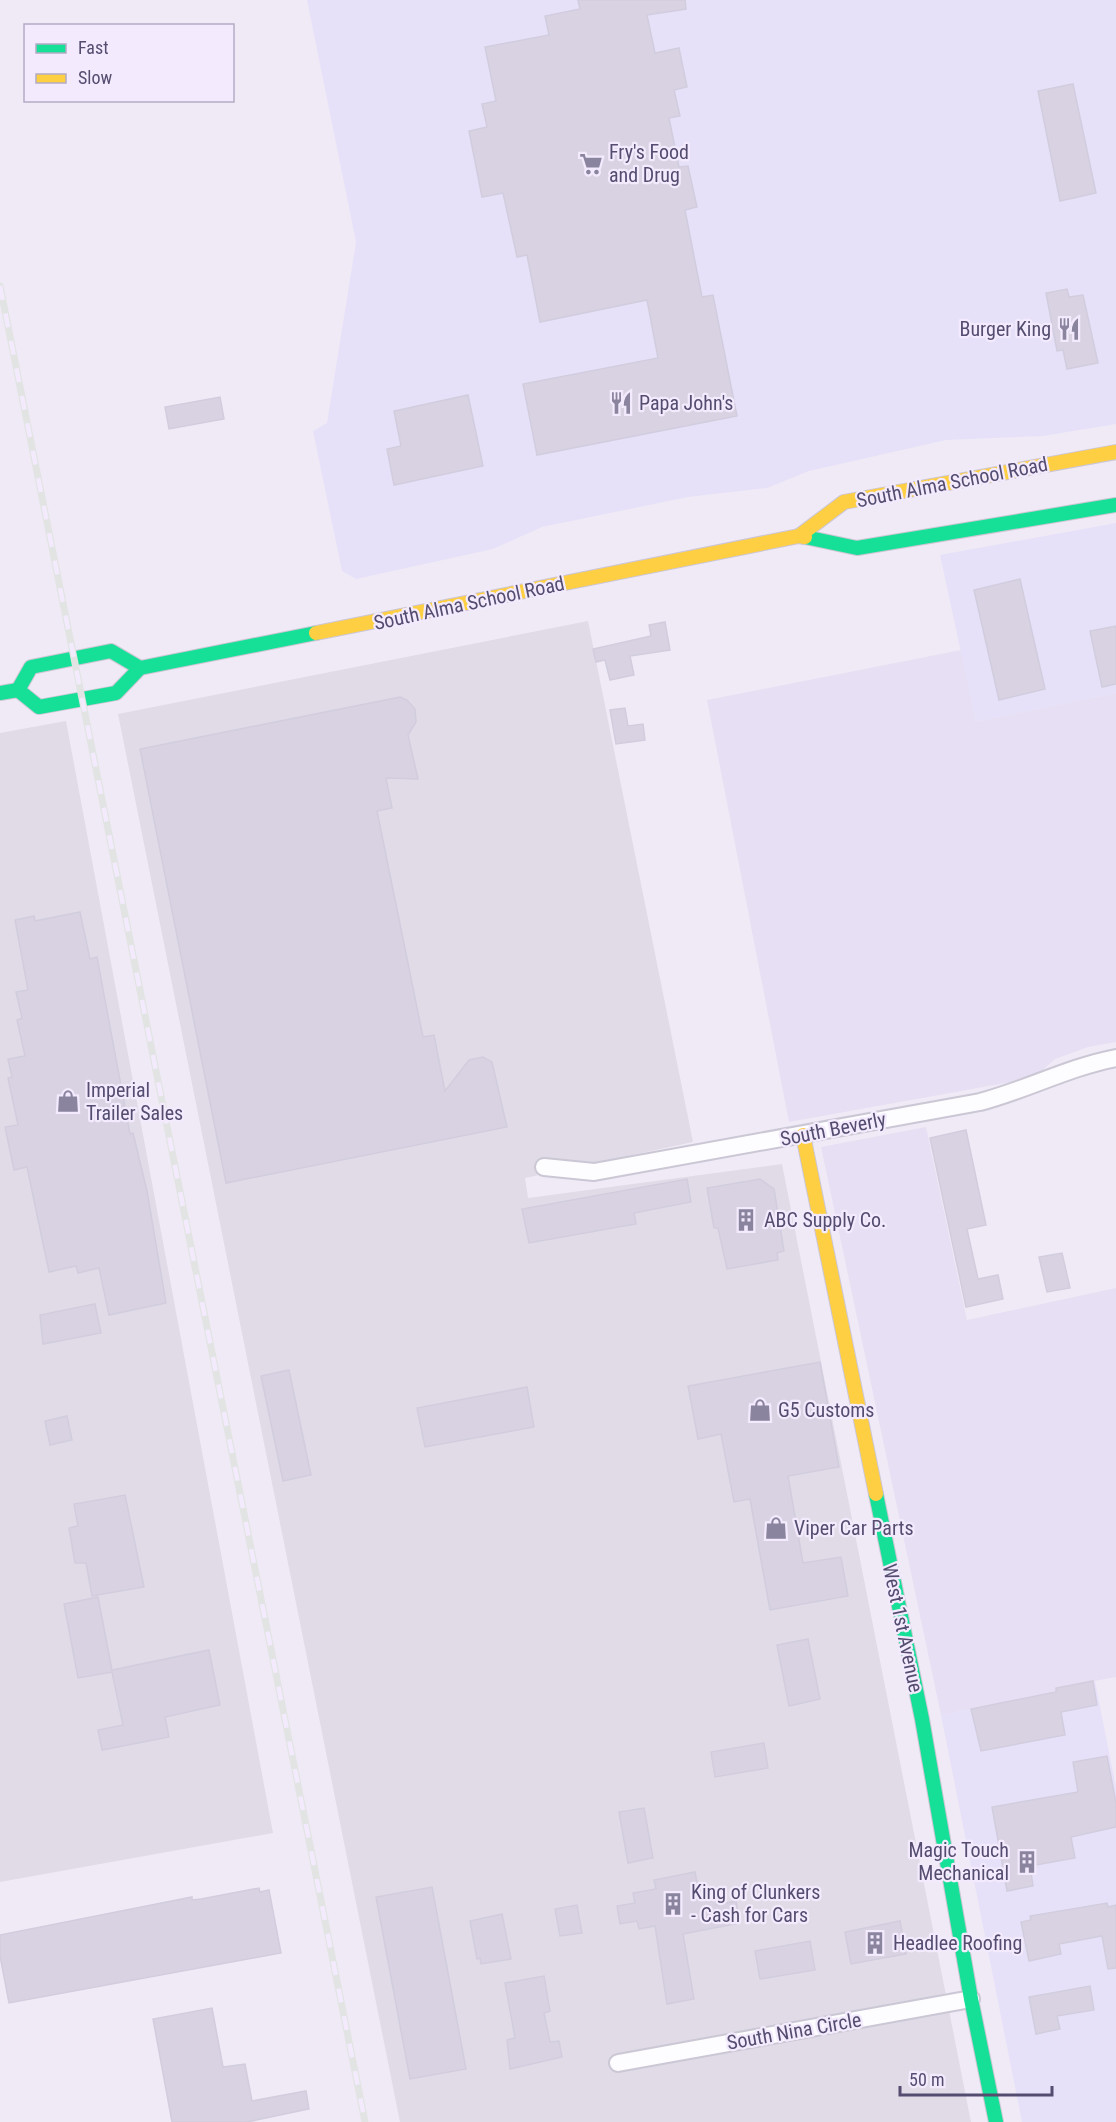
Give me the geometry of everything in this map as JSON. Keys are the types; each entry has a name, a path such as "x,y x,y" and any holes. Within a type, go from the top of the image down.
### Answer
{"main road":[{"name":"South Alma School Road","path":"798,536 844,502 1116,452"},
{"name":"South Alma School Road","path":"140,668 798,536 857,548 1116,505"},
{"path":"0,693 18,690 39,707 116,693 140,668 111,651 31,667 18,690"},
{"name":"West 1st Avenue","path":"803,1135 922,1719 971,1999 996,2122"}],"street":[{"name":"South Beverly","path":"544,1167 594,1172 980,1102 1013,1093 1069,1070 1116,1058"},
{"name":"South Nina Circle","path":"618,2062 971,1999"}],"shaded area":[{"path":"307,0 1116,0 1116,424 1043,436 946,440 809,471 767,488 688,497 542,527 493,549 356,579 342,571 313,431 327,423 356,242"},
{"path":"1116,523 1116,693 976,722 940,555"},
{"path":"588,621 693,1142 525,1178 528,1198 782,1164 971,2122 400,2122 118,714"},
{"path":"961,650 976,722 1116,693 1116,1042 1088,1047 1055,1059 1037,1075 1011,1082 789,1122 707,700"},
{"path":"66,721 273,1833 0,1882 0,733"},
{"path":"926,1127 967,1320 1116,1288 1116,1677 1056,1688 1056,1692 941,1715 821,1147"},
{"path":"1095,1681 1116,1788 1116,2122 1022,2122 941,1715 1056,1692 1056,1688"}],"building":[{"path":"578,0 685,0 686,9 647,15 655,53 679,48 687,87 674,90 680,116 669,118 679,167 688,166 697,207 685,210 702,297 713,295 737,416 537,455 523,384 658,358 647,300 540,322 527,255 517,257 503,193 482,197 469,131 487,127 482,104 496,101 485,47 549,35 545,16 580,9"},
{"path":"1073,84 1096,193 1060,201 1038,91"},
{"name":"Burger King","path":"1067,289 1069,297 1083,295 1098,363 1067,369 1063,350 1057,351 1046,293"},
{"path":"468,395 483,466 394,485 387,449 401,446 394,411"},
{"path":"220,397 224,419 169,429 165,407"},
{"path":"1020,579 1045,689 999,700 974,590"},
{"path":"665,622 670,650 630,656 634,675 610,680 605,660 596,662 593,649 651,636 649,625"},
{"path":"1116,626 1116,684 1102,687 1090,631"},
{"path":"400,697 407,700 415,709 416,722 408,735 418,779 386,778 392,808 377,811 423,1037 434,1035 445,1091 469,1060 483,1057 492,1062 507,1127 226,1183 140,749"},
{"path":"625,708 628,726 643,724 645,740 616,744 610,710"},
{"name":"Imperial Trailer Sales","path":"80,912 90,959 97,957 130,1134 133,1133 147,1191 166,1303 109,1315 99,1268 78,1273 76,1266 49,1272 27,1167 14,1170 5,1127 18,1125 8,1078 12,1077 8,1059 25,1056 17,1020 22,1018 16,992 28,990 15,920 34,916 35,921"},
{"path":"966,1130 986,1225 967,1229 978,1279 998,1275 1003,1299 966,1307 930,1138"},
{"path":"687,1179 691,1202 634,1213 636,1224 529,1243 522,1209"},
{"name":"ABC Supply Co.","path":"760,1179 774,1189 784,1251 777,1253 778,1260 727,1269 718,1228 714,1228 707,1188"},
{"path":"1062,1253 1070,1288 1047,1292 1039,1257"},
{"path":"95,1304 101,1333 43,1344 40,1315"},
{"name":"G5 Customs","path":"820,1362 839,1467 788,1476 803,1563 841,1557 848,1596 770,1610 750,1499 734,1502 721,1434 698,1439 688,1386"},
{"path":"289,1370 311,1475 283,1481 261,1376"},
{"path":"527,1387 534,1427 425,1447 417,1408"},
{"path":"67,1416 72,1440 50,1445 45,1421"},
{"path":"125,1495 144,1587 92,1596 86,1563 75,1563 69,1528 78,1526 74,1504"},
{"path":"98,1597 112,1670 209,1650 220,1705 165,1717 169,1737 102,1750 98,1730 123,1725 112,1672 78,1678 64,1604"},
{"path":"808,1639 820,1699 789,1706 777,1645"},
{"path":"1093,1681 1097,1705 1061,1712 1065,1735 981,1751 971,1709 1056,1692 1056,1688"},
{"path":"764,1743 768,1768 715,1777 711,1752"},
{"path":"1107,1756 1116,1803 1116,1827 1071,1837 1075,1858 1030,1866 1033,1886 1007,1891 992,1807 1078,1792 1073,1762"},
{"path":"644,1808 653,1858 628,1863 619,1812"},
{"name":"King of Clunkers - Cash for Cars","path":"695,1872 700,1897 708,1896 709,1901 715,1900 716,1905 736,1901 740,1923 683,1934 694,1999 667,2004 655,1926 639,1929 637,1921 620,1924 617,1906 635,1903 633,1893 656,1889 654,1880"},
{"path":"432,1887 466,2069 410,2079 376,1897"},
{"path":"259,1888 260,1892 269,1890 281,1953 9,2003 0,1956 0,1935 192,1897 192,1900 201,1899"},
{"path":"1107,1903 1108,1907 1116,1905 1116,1968 1108,1969 1102,1936 1059,1944 1061,1954 1029,1961 1021,1922 1031,1920 1030,1916"},
{"path":"577,1905 582,1933 560,1936 555,1909"},
{"path":"502,1914 511,1959 481,1964 480,1958 477,1959 470,1921"},
{"name":"Headlee Roofing","path":"900,1921 906,1954 851,1964 845,1932"},
{"path":"810,1941 815,1970 760,1979 755,1951"},
{"path":"544,1976 550,2011 544,2013 550,2042 559,2041 562,2057 510,2069 507,2040 515,2038 505,1983"},
{"path":"1090,1986 1094,2010 1057,2016 1060,2029 1036,2034 1029,1997"},
{"path":"212,2008 223,2067 245,2064 252,2101 306,2091 309,2109 247,2122 172,2122 153,2019"}],"railway":[{"path":"0,286 365,2122"}],"traffic: fast":[{"path":"805,537 857,548 1116,505"},
{"path":"0,693 18,690 39,707 116,693 140,668 316,633"},
{"path":"18,690 31,667 111,651 140,668"},
{"path":"876,1494 922,1719 971,1999 996,2122"}],"traffic: slow":[{"path":"799,536 844,502 1116,452"},
{"path":"316,633 799,536 805,537"},
{"path":"803,1135 876,1494"}],"place":[{"name":"Fry's Food and Drug","path":"591,164"},
{"name":"Burger King","path":"1069,329"},
{"name":"Papa John's","path":"621,403"},
{"name":"Imperial Trailer Sales","path":"68,1101"},
{"name":"ABC Supply Co.","path":"746,1220"},
{"name":"G5 Customs","path":"760,1410"},
{"name":"Viper Car Parts","path":"776,1528"},
{"name":"Magic Touch Mechanical","path":"1027,1862"},
{"name":"King of Clunkers - Cash for Cars","path":"673,1904"},
{"name":"Headlee Roofing","path":"875,1943"}]}
